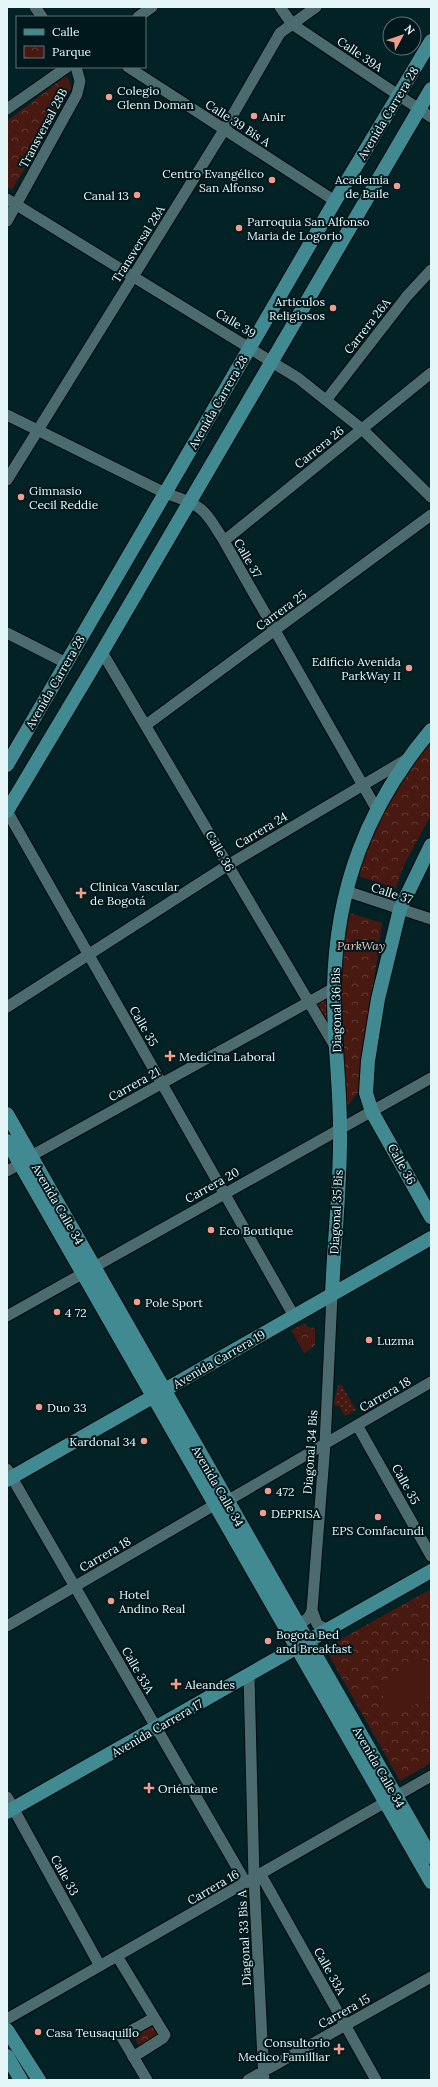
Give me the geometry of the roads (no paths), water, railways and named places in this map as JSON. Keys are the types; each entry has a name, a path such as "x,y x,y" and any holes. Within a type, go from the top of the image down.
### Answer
{"main road":[{"name":"Avenida Carrera 28","path":"7,765 335,201 431,41"},
{"name":"Avenida Carrera 28","path":"7,811 102,652 272,360 425,113 431,89"},
{"name":"Diagonal 36 Bis","path":"340,1129 334,988 338,926 355,859 377,810 410,757 431,730"},
{"path":"372,1112 366,1093 372,1030 390,947 400,909 431,844"},
{"name":"Calle 36","path":"372,1112 431,1217"},
{"name":"Avenida Calle 34","path":"7,1114 25,1160 392,1800 431,1857"},
{"name":"Diagonal 35 Bis","path":"332,1295 340,1129"},
{"name":"Avenida Calle 34","path":"7,1141 25,1160"},
{"name":"Avenida Carrera 19","path":"9,1476 159,1394 431,1238"},
{"name":"Avenida Calle 34","path":"221,1503 295,1622 302,1644"},
{"name":"Avenida Carrera 17","path":"9,1806 156,1728 431,1571"},
{"name":"Avenida Calle 34","path":"392,1800 431,1882"},
{"path":"7,2030 39,2080"},
{"path":"7,2056 21,2080"}],"street":[{"path":"35,7 41,16"},
{"path":"139,16 152,7"},
{"name":"Calle 39A","path":"280,7 292,24 425,113"},
{"name":"Transversal 28A","path":"7,480 224,130 280,33 316,7"},
{"path":"7,109 66,68"},
{"name":"Transversal 28B","path":"7,221 12,202 77,94 80,81 76,68"},
{"name":"Calle 39 Bis A","path":"130,68 335,201"},
{"name":"Calle 39","path":"12,202 272,360 327,399 362,429 431,497"},
{"name":"Carrera 26A","path":"327,399 407,296 431,270"},
{"name":"Carrera 26","path":"224,541 431,373"},
{"name":"Calle 37","path":"7,415 165,493 198,505 207,514 224,541 377,810"},
{"name":"Carrera 25","path":"146,725 431,515"},
{"path":"7,633 66,663"},
{"name":"Calle 36","path":"102,652 337,1050"},
{"name":"Carrera 24","path":"7,1007 228,865 410,757"},
{"name":"Calle 35","path":"7,811 294,1316"},
{"name":"Calle 37","path":"346,891 431,919"},
{"name":"Carrera 21","path":"7,1171 161,1083 334,988"},
{"name":"Carrera 20","path":"7,1316 431,1078"},
{"name":"Diagonal 34 Bis","path":"312,1610 324,1444 332,1295"},
{"name":"Carrera 18","path":"7,1626 431,1382"},
{"name":"Calle 35","path":"357,1425 431,1556"},
{"name":"Calle 33A","path":"9,1476 156,1728 254,1879 345,2025 376,2080"},
{"path":"295,1622 305,1620 309,1617 312,1610"},
{"path":"312,1610 317,1624 327,1630"},
{"name":"Diagonal 33 Bis A","path":"249,1675 254,1879 263,2076"},
{"name":"Carrera 16","path":"7,2019 392,1800 431,1776"},
{"name":"Calle 33","path":"9,1806 100,1966"},
{"path":"117,1956 165,2036 133,2057"},
{"name":"Carrera 15","path":"248,2080 263,2076 345,2025 431,1977"},
{"path":"147,2080 121,2036 154,2018"}],"place":[{"name":"Colegio Glenn Doman","path":"109,97"},
{"name":"Anir","path":"254,116"},
{"name":"Centro Evangélico San Alfonso","path":"272,180"},
{"name":"Academia de Baile","path":"397,186"},
{"name":"Canal 13","path":"137,195"},
{"name":"Parroquia San Alfonso Maria de Logorio","path":"239,228"},
{"name":"Articulos Religiosos","path":"333,308"},
{"name":"Gimnasio Cecil Reddie","path":"21,497"},
{"name":"Edificio Avenida ParkWay II","path":"409,668"},
{"name":"Clinica Vascular de Bogotá","path":"81,893"},
{"name":"Medicina Laboral","path":"170,1056"},
{"name":"Eco Boutique","path":"211,1230"},
{"name":"Pole Sport","path":"137,1302"},
{"name":"4 72","path":"57,1312"},
{"name":"Luzma","path":"369,1340"},
{"name":"Duo 33","path":"39,1407"},
{"name":"Kardonal 34","path":"144,1441"},
{"name":"472","path":"268,1491"},
{"name":"DEPRISA","path":"263,1513"},
{"name":"EPS Comfacundi","path":"378,1517"},
{"name":"Hotel Andino Real","path":"111,1601"},
{"name":"Bogota Bed and Breakfast","path":"268,1641"},
{"name":"Aleandes","path":"176,1684"},
{"name":"Oriéntame","path":"149,1788"},
{"name":"Casa Teusaquillo","path":"38,2032"},
{"name":"Consultorio Medico Familliar","path":"339,2049"}],"park label":[{"name":"ParkWay","path":"361,945"}]}
